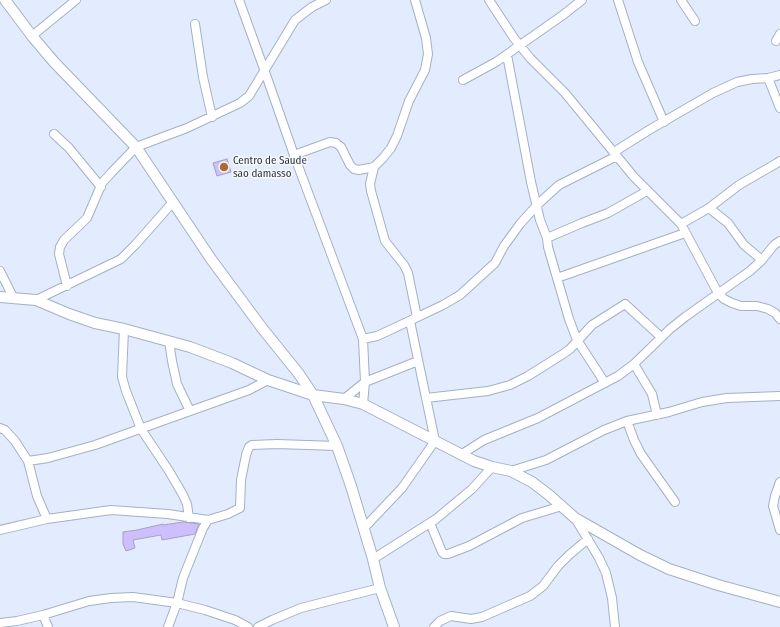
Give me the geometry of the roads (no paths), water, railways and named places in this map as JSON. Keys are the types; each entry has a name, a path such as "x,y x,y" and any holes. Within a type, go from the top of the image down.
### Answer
{"street":[{"path":"0,8 4,0 54,62 136,147 211,259 262,328 299,374 313,395 337,446 351,486 380,588 394,627"},
{"path":"32,36 76,0"},
{"path":"239,0 294,155 363,339 365,382 363,404"},
{"path":"67,286 59,254 60,247 64,240 87,218 101,187 112,172 136,147 153,142 212,117 240,103 249,96 295,20 326,0"},
{"path":"364,528 409,480 435,441 418,361 408,273 404,265 385,241 370,184 374,167 390,148 404,119 409,101 425,70 428,54 426,38 415,0"},
{"path":"489,0 514,38 530,58 565,93 647,191 680,224 718,293 724,299 741,306 757,306 768,309 775,313 780,319"},
{"path":"463,80 507,55 582,0"},
{"path":"618,0 638,62 664,122"},
{"path":"681,0 695,20"},
{"path":"195,24 203,77 212,117"},
{"path":"507,55 531,182 540,220 557,278 577,340 605,383"},
{"path":"363,339 377,336 443,305 460,295 495,263 504,246 520,224 537,205 559,185 615,154 664,122 714,93 737,82 780,75"},
{"path":"768,78 780,108"},
{"path":"54,134 69,148 101,187"},
{"path":"294,155 330,142 336,143 341,147 350,165 354,169 359,170 374,167"},
{"path":"680,224 709,208 739,185 780,161"},
{"path":"546,238 608,213 647,191"},
{"path":"36,300 121,259 173,202"},
{"path":"709,208 728,223 744,245 762,260"},
{"path":"557,278 685,233"},
{"path":"462,454 484,440 538,418 618,376 634,364 661,337 685,317 750,271 762,260 774,245 780,241"},
{"path":"0,271 14,299"},
{"path":"0,297 36,300 95,324 124,329 190,347 232,362 268,380 313,395 344,399 363,404 474,461 511,471 532,482 575,518 640,555 669,569 718,585 780,602"},
{"path":"426,398 488,391 510,385 546,365 570,349 592,325 625,304 661,337"},
{"path":"124,329 122,377 141,429 170,471 183,495 187,504 189,518"},
{"path":"169,341 177,384 190,411"},
{"path":"344,399 365,382 418,361"},
{"path":"634,364 652,394 657,415"},
{"path":"28,461 48,458 95,445 249,390 268,380"},
{"path":"511,471 546,460 604,430 627,421 657,415 702,402 721,399 780,396"},
{"path":"627,421 641,454 675,502"},
{"path":"0,428 5,430 15,441 28,461 37,496 47,519"},
{"path":"0,530 47,519 111,510 168,514 208,520 228,514 240,508 241,480 246,455 249,447 252,445 277,444 337,446"},
{"path":"373,559 430,523 452,507 492,467"},
{"path":"780,482 773,506 780,530"},
{"path":"430,523 442,552 444,554 448,554 469,546 522,518 562,506"},
{"path":"575,518 599,558 606,573 612,598 615,627"},
{"path":"168,627 177,603 183,578 203,528 208,520"},
{"path":"434,627 440,621 455,616 476,619 530,596 543,586 558,566 588,539"},
{"path":"258,627 301,608 380,588"},
{"path":"0,623 17,622 88,601 134,597 177,603 212,612 235,620 248,627"},
{"path":"42,615 48,627"}],"place":[{"name":"Centro de Saude sao damasso","path":"224,167"}]}
